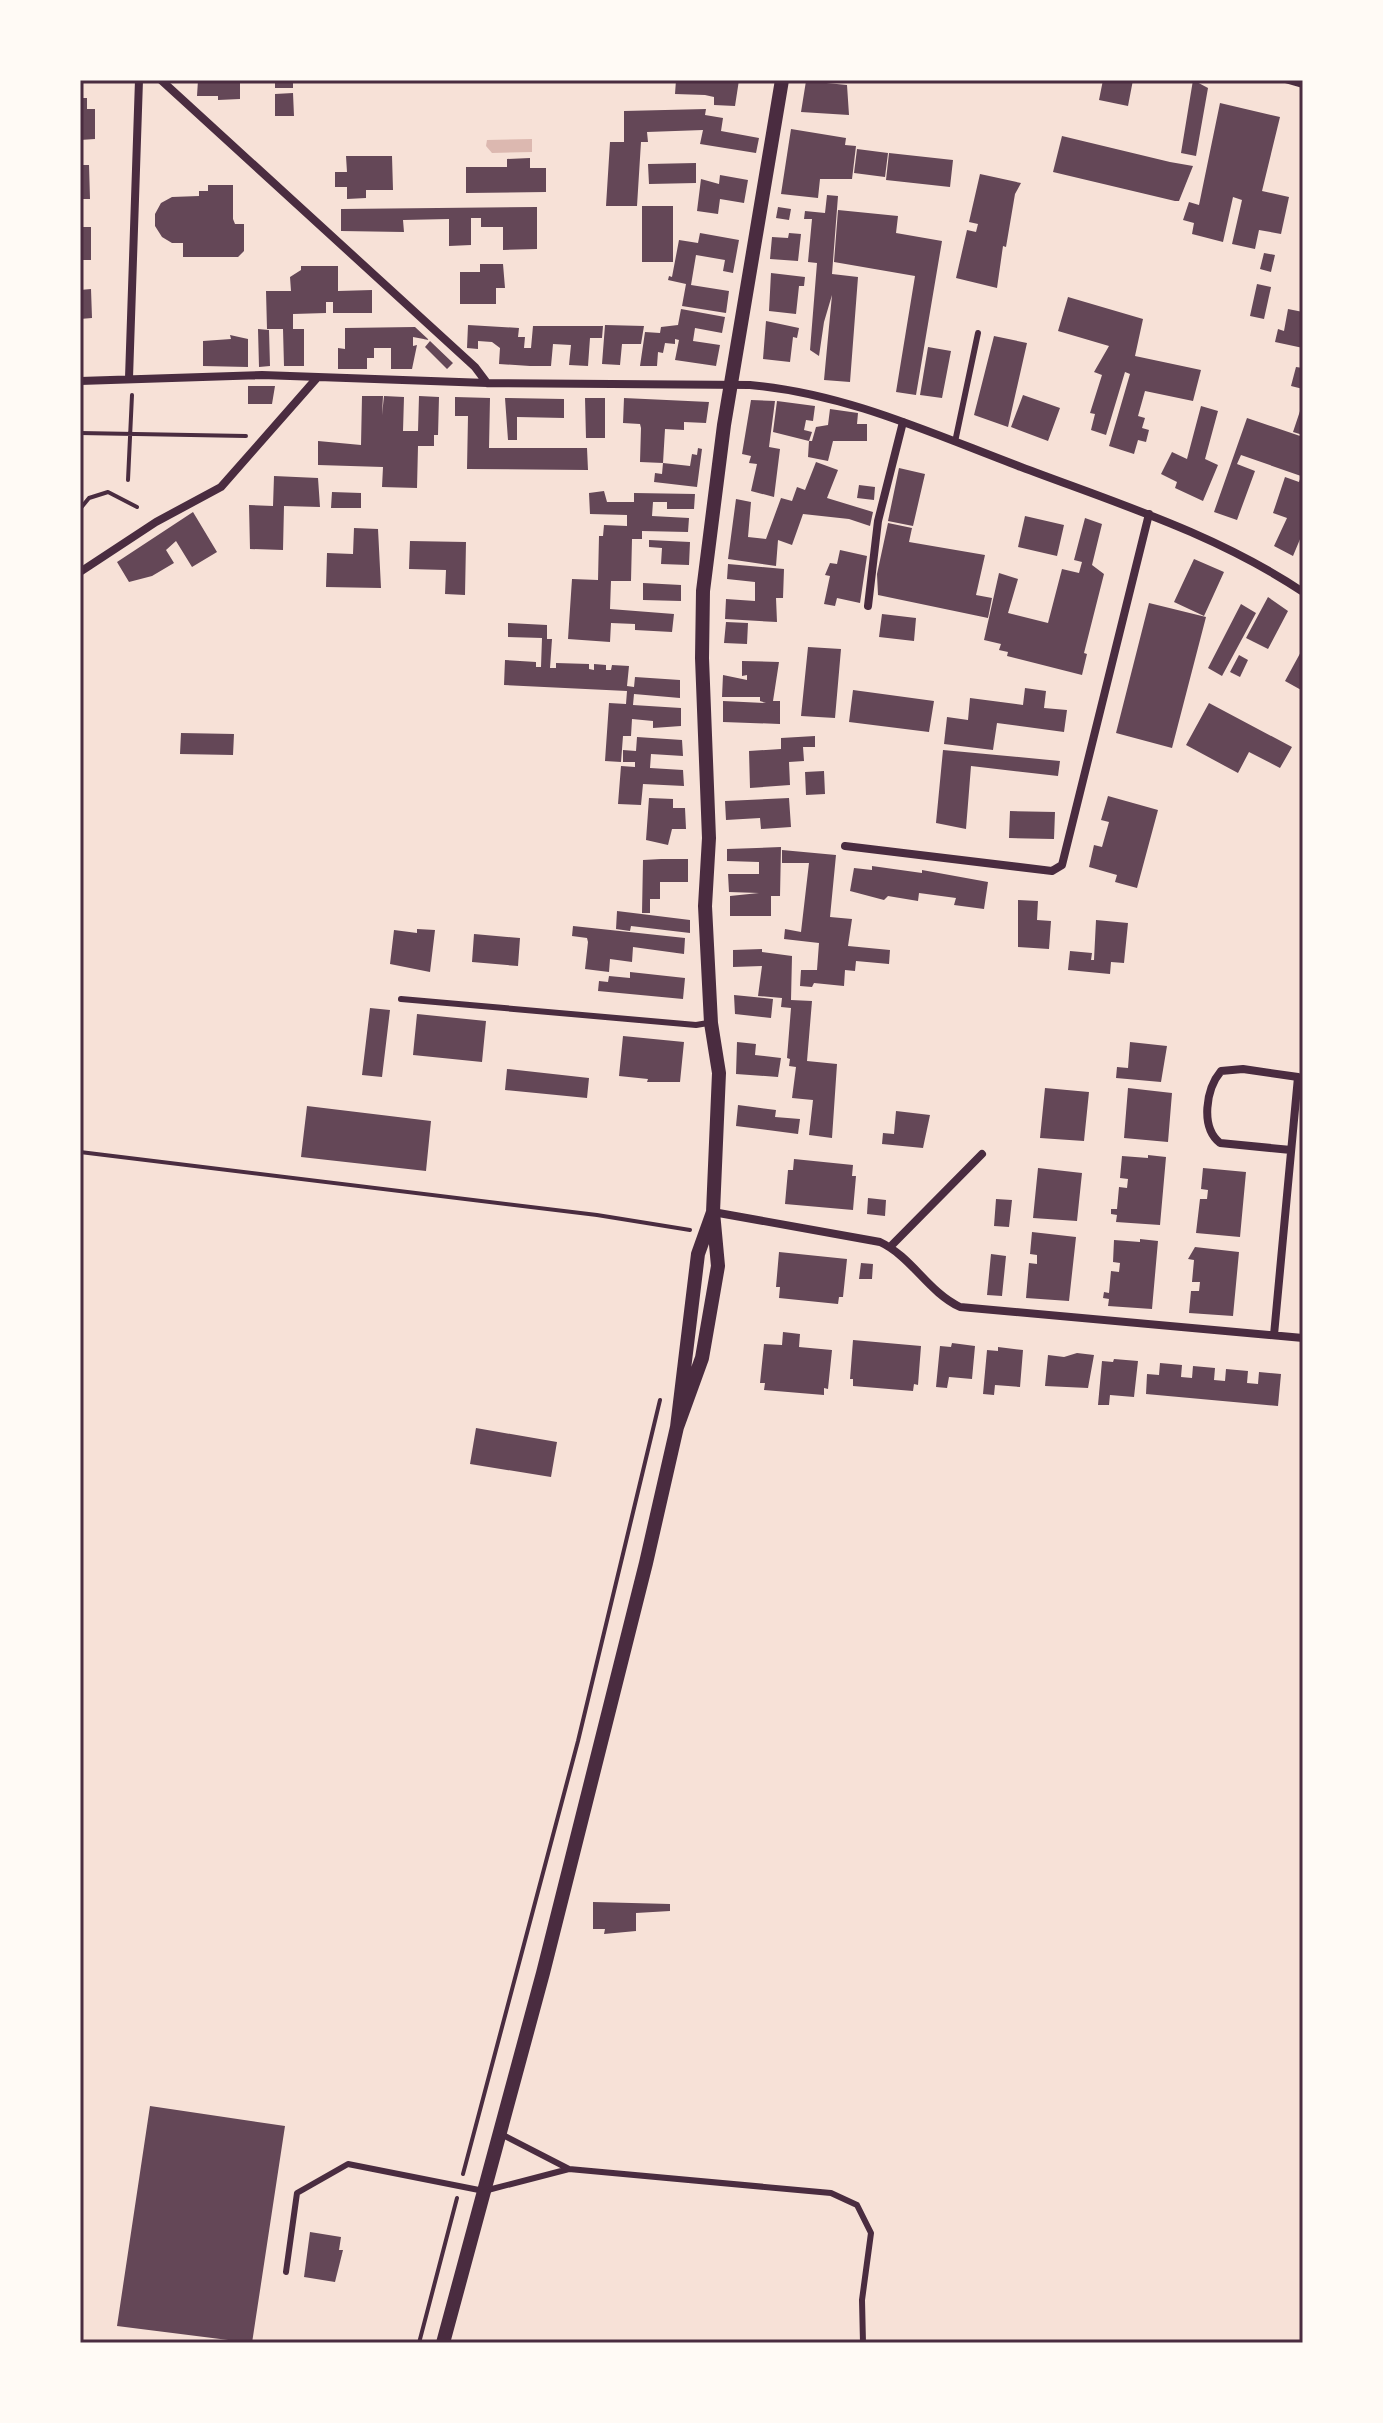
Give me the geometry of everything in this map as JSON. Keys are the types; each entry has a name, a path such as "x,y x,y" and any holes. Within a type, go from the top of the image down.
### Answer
{"street":[{"path":"129,378 139,80"},
{"path":"161,80 475,367 487,383"},
{"path":"677,1427 702,1358 715,1287 718,1241 713,1212 719,1073 711,1023 705,896 709,838 702,629 707,550 730,385 782,80"},
{"path":"80,381 262,375 487,383 758,385 816,395 903,422 1149,514 1226,546 1303,592"},
{"path":"80,572 156,522 221,487 316,379"},
{"path":"868,606 881,507 903,422"},
{"path":"845,846 1052,871 1062,865 1149,514"},
{"path":"1274,1335 1298,1077 1227,1069 1221,1071 1210,1088 1209,1129 1220,1143 1291,1150"},
{"path":"890,1247 982,1154"},
{"path":"443,2343 590,1793 677,1427 698,1254 713,1212"},
{"path":"713,1212 872,1239 890,1247 940,1295 960,1307 1303,1338"}],"lane":[{"path":"955,442 978,333"},
{"path":"401,999 696,1025 711,1023"},
{"path":"500,2133 569,2169"},
{"path":"286,2272 297,2193 348,2164 484,2191 569,2169 831,2193 857,2205 871,2233 862,2300 863,2343"}],"path":[{"path":"1282,80 1303,86"},
{"path":"128,480 133,389 129,378"},
{"path":"80,433 252,436 263,440"},
{"path":"80,528 80,508 89,498 108,492 137,507"},
{"path":"80,1152 597,1215 704,1232"},
{"path":"419,2343 578,1741 660,1397"}],"shaded area":[{"path":"532,139 532,152 492,153 486,146 487,140"}],"building":[{"path":"198,80 240,83 240,99 218,100 218,96 197,96"},
{"path":"275,80 293,80 293,88 275,88"},
{"path":"676,80 739,80 735,106 714,105 714,97 705,95 675,94"},
{"path":"1103,80 1133,80 1128,106 1099,100"},
{"path":"1193,80 1208,88 1196,156 1181,153"},
{"path":"806,81 847,85 849,115 801,112"},
{"path":"293,93 294,116 275,116 275,94"},
{"path":"80,98 87,98 87,109 95,109 95,139 80,140"},
{"path":"1220,103 1280,117 1262,191 1289,197 1281,234 1259,230 1255,249 1232,244 1242,200 1233,197 1223,242 1192,234 1194,223 1183,220 1189,202 1199,205"},
{"path":"706,109 705,115 723,118 721,131 759,138 756,153 700,144 703,130 647,132 648,142 641,142 637,206 606,206 610,142 624,142 624,111"},
{"path":"791,129 846,138 845,145 856,146 852,179 820,179 818,198 781,194"},
{"path":"1062,136 1193,166 1179,201 1175,201 1053,172"},
{"path":"857,149 888,153 885,177 854,173"},
{"path":"889,153 953,160 950,187 886,180"},
{"path":"346,156 392,156 393,190 366,190 366,198 347,199 347,187 335,187 335,172 347,172"},
{"path":"530,158 530,168 546,168 546,192 466,193 466,167 507,167 507,159"},
{"path":"696,163 696,183 649,184 648,164"},
{"path":"80,165 89,165 90,199 80,199"},
{"path":"980,174 1021,183 1015,194 1006,247 1003,246 997,288 956,278 967,230 976,232 978,224 969,222"},
{"path":"720,175 748,180 744,203 720,199 718,214 697,211 701,179 719,184"},
{"path":"208,185 233,185 233,219 235,224 244,224 244,251 238,257 183,257 183,243 172,243 162,237 155,226 155,214 161,203 172,197 199,196 199,191 208,191"},
{"path":"827,195 838,196 832,274 858,277 850,382 824,380 832,295 819,356 810,350 817,263 808,262 812,219 804,219 805,211 825,213"},
{"path":"642,206 673,206 673,262 642,262"},
{"path":"537,207 537,249 503,250 503,227 481,227 481,218 471,218 471,245 449,246 449,219 403,220 404,232 341,231 341,209"},
{"path":"778,207 791,209 789,220 776,218"},
{"path":"838,210 898,216 896,233 942,241 916,395 896,392 915,276 834,262"},
{"path":"80,227 91,227 91,260 80,260"},
{"path":"700,233 739,240 733,273 723,271 725,260 696,255 691,285 729,291 726,313 682,306 686,284 668,280 669,276 672,277 679,240 698,243"},
{"path":"789,233 801,234 798,261 770,259 772,237 788,238"},
{"path":"1264,253 1275,255 1271,272 1260,269"},
{"path":"480,264 503,264 505,288 496,288 496,304 460,304 460,272 480,272"},
{"path":"301,266 338,266 338,291 372,290 372,313 333,313 333,302 326,302 326,313 293,314 293,329 304,329 304,366 284,366 283,329 267,329 266,291 291,291 290,277 301,270"},
{"path":"771,273 805,277 804,286 799,286 796,314 769,311"},
{"path":"1257,284 1271,287 1264,319 1250,316"},
{"path":"91,289 92,318 80,319 80,290"},
{"path":"1068,297 1143,319 1135,356 1201,370 1193,401 1145,391 1138,416 1145,418 1142,428 1149,430 1146,442 1138,440 1134,454 1109,446 1130,374 1125,372 1106,435 1091,430 1095,414 1090,413 1102,375 1094,372 1109,346 1058,331"},
{"path":"681,309 725,317 722,333 695,328 693,341 720,345 716,366 675,360 679,340 675,339 675,344 665,343 663,353 658,352 657,366 640,366 645,332 660,333 661,327 678,325"},
{"path":"1288,309 1303,312 1303,348 1275,342 1278,329 1284,331"},
{"path":"766,321 799,328 797,338 793,337 790,362 763,359"},
{"path":"468,325 519,328 518,337 525,337 524,348 531,348 533,326 603,326 602,338 590,338 588,366 569,365 571,345 553,344 551,366 530,366 499,364 500,348 492,342 478,341 478,349 467,348"},
{"path":"605,325 644,326 641,344 622,344 620,365 602,364"},
{"path":"415,327 429,340 413,337 413,346 417,345 412,369 391,369 391,348 374,348 374,358 367,358 367,369 338,369 338,348 345,349 345,328"},
{"path":"258,329 269,330 270,366 259,367"},
{"path":"230,335 248,339 248,367 203,366 203,341 231,339"},
{"path":"994,336 1027,343 1008,427 974,415"},
{"path":"430,341 453,363 447,369 425,347"},
{"path":"928,347 951,351 942,398 920,395"},
{"path":"1296,367 1303,368 1303,389 1291,386"},
{"path":"248,386 275,386 272,404 248,404"},
{"path":"1023,395 1060,408 1048,441 1011,427"},
{"path":"362,396 383,396 382,415 384,396 404,397 403,431 418,431 419,396 439,397 438,435 434,435 434,446 418,446 417,488 382,487 383,467 318,465 318,441 361,445"},
{"path":"455,397 490,398 489,448 587,448 588,470 467,469 468,416 455,416"},
{"path":"505,398 564,399 564,418 517,417 517,440 508,440"},
{"path":"585,398 605,398 605,438 586,438"},
{"path":"624,398 709,402 706,423 684,422 684,430 665,429 663,463 640,462 640,424 623,423"},
{"path":"751,400 775,401 769,447 780,449 774,497 751,491 757,464 749,463 751,456 742,454"},
{"path":"777,401 815,406 813,421 806,420 804,430 812,432 809,441 773,432"},
{"path":"1303,402 1303,435 1293,432"},
{"path":"1201,406 1218,411 1205,459 1218,465 1203,501 1175,488 1177,482 1161,474 1172,452 1187,459"},
{"path":"830,409 858,413 857,424 867,424 867,441 833,441 828,461 808,457 809,441 812,441 816,427 828,425"},
{"path":"1247,418 1303,437 1303,532 1293,556 1274,546 1287,518 1273,513 1285,477 1299,482 1301,476 1241,455 1237,464 1255,471 1237,520 1214,512"},
{"path":"698,448 702,449 697,487 654,482 655,473 662,474 663,463 690,466 692,454 697,455"},
{"path":"816,462 838,470 827,498 873,512 870,526 849,519 803,514 792,545 778,540 776,566 728,559 736,499 751,502 748,537 766,539 781,498 792,501 797,487 805,490"},
{"path":"899,468 925,474 913,526 888,521"},
{"path":"274,476 318,478 320,507 284,506 283,550 250,549 249,505 273,506"},
{"path":"859,485 875,487 874,500 857,498"},
{"path":"604,491 607,502 634,502 634,493 695,494 694,509 667,509 667,502 653,502 652,516 689,518 688,532 642,531 642,539 632,539 631,581 611,581 610,609 674,614 672,632 635,630 635,624 611,623 610,642 568,639 572,579 598,580 599,536 603,536 604,525 627,526 627,515 590,514 589,493"},
{"path":"332,492 361,493 361,508 331,508"},
{"path":"193,512 217,552 192,567 176,541 166,550 174,563 152,576 129,582 117,562"},
{"path":"1025,516 1064,525 1057,556 1018,547"},
{"path":"1085,518 1102,524 1092,565 1104,574 1084,653 1087,654 1082,675 1007,656 1008,652 999,650 1001,644 984,640 999,573 1018,579 1008,613 1048,623 1062,569 1079,573 1082,562 1074,560"},
{"path":"888,523 912,528 909,542 985,555 976,595 992,598 988,618 878,595 877,574"},
{"path":"354,528 378,529 381,588 326,587 327,553 353,554"},
{"path":"649,540 690,542 689,565 661,564 662,548 649,547"},
{"path":"410,541 466,542 465,595 445,594 446,570 409,569"},
{"path":"840,550 867,556 860,603 837,598 835,606 824,604 830,576 825,575 830,563 837,564"},
{"path":"1194,559 1224,572 1204,616 1174,602"},
{"path":"728,564 784,569 783,598 776,598 777,622 725,619 726,599 755,601 755,582 727,579"},
{"path":"643,583 681,585 681,601 643,600"},
{"path":"1268,597 1288,611 1268,649 1246,638"},
{"path":"1149,603 1206,617 1172,748 1116,733"},
{"path":"1241,604 1256,613 1222,676 1208,668"},
{"path":"882,614 916,618 914,641 879,637"},
{"path":"726,622 748,623 747,644 724,643"},
{"path":"508,623 547,625 547,639 552,639 550,668 556,668 556,663 589,664 589,669 594,670 594,664 606,665 606,670 611,670 612,665 629,666 627,686 634,687 635,677 680,680 680,698 634,694 633,705 681,708 681,726 653,728 653,721 632,719 631,736 623,736 621,762 605,761 609,703 626,704 627,691 504,685 505,660 536,662 536,667 541,667 542,638 508,637"},
{"path":"808,647 841,649 835,718 801,716"},
{"path":"1303,648 1303,691 1285,681"},
{"path":"1239,655 1248,660 1240,677 1230,672"},
{"path":"742,661 779,662 773,701 780,701 780,724 723,722 723,701 766,703 760,701 760,697 722,697 723,675 747,680 747,675 742,676"},
{"path":"1025,688 1046,691 1044,708 1067,710 1064,732 997,723 993,750 944,744 947,717 968,720 970,698 1023,705"},
{"path":"853,690 934,701 929,732 849,722"},
{"path":"1209,703 1292,747 1280,768 1249,752 1238,773 1186,745"},
{"path":"181,733 234,734 233,755 180,754"},
{"path":"815,736 815,747 803,747 804,761 789,762 790,785 750,788 749,751 781,749 781,738"},
{"path":"637,737 682,740 683,756 651,754 650,768 683,770 684,786 643,784 641,805 618,804 621,766 635,767 635,762 623,762 623,750 636,751"},
{"path":"943,750 1060,761 1058,776 971,766 966,829 936,823"},
{"path":"824,771 825,794 806,795 805,772"},
{"path":"1108,796 1158,810 1137,888 1115,882 1117,875 1089,867 1094,845 1102,847 1109,822 1101,820"},
{"path":"649,798 673,799 673,808 685,808 686,829 672,829 668,845 646,840"},
{"path":"789,798 791,827 761,829 760,818 726,820 725,801"},
{"path":"1010,811 1055,812 1054,839 1009,838"},
{"path":"781,847 780,896 771,896 771,916 730,916 730,896 759,893 729,892 728,874 759,874 759,862 727,861 727,849"},
{"path":"782,850 836,855 830,917 852,919 848,946 890,950 889,964 856,961 855,971 845,970 844,986 814,983 812,987 800,986 801,970 817,970 819,943 784,939 785,929 801,932 809,863 782,863"},
{"path":"688,859 688,882 660,882 660,899 650,899 650,913 642,913 643,860"},
{"path":"872,866 922,873 922,870 988,882 984,909 954,905 956,898 919,893 918,901 888,896 884,900 850,891 854,868 872,870"},
{"path":"1018,900 1038,901 1037,920 1051,921 1049,949 1018,947"},
{"path":"617,911 690,920 690,933 631,926 630,931 616,929"},
{"path":"1096,920 1128,923 1124,963 1111,962 1110,974 1068,970 1070,951 1092,953 1091,960 1094,960"},
{"path":"573,926 685,938 684,954 633,947 632,962 610,959 609,972 585,969 587,938 572,936"},
{"path":"417,929 435,930 430,972 390,964 394,930 417,933"},
{"path":"474,934 520,938 518,966 472,962"},
{"path":"762,949 762,952 792,956 791,1000 812,1001 807,1061 837,1064 832,1138 809,1135 813,1100 792,1098 796,1067 789,1066 790,1059 787,1058 791,1008 781,1007 782,998 758,996 762,966 733,967 733,950"},
{"path":"630,972 685,978 683,999 598,991 599,981 608,982 609,976 630,978"},
{"path":"734,995 773,999 771,1018 735,1014"},
{"path":"370,1008 390,1010 382,1077 362,1075"},
{"path":"417,1014 486,1021 482,1062 413,1055"},
{"path":"623,1036 684,1042 680,1082 647,1082 648,1079 619,1076"},
{"path":"737,1042 756,1044 755,1055 781,1058 778,1077 736,1074"},
{"path":"1130,1042 1167,1046 1161,1082 1116,1078 1117,1067 1128,1068"},
{"path":"507,1069 589,1078 587,1098 505,1090"},
{"path":"1045,1088 1089,1092 1084,1141 1040,1138"},
{"path":"1128,1088 1172,1093 1168,1142 1124,1138"},
{"path":"738,1105 776,1110 775,1117 800,1119 798,1134 736,1126"},
{"path":"307,1106 431,1121 426,1171 301,1157"},
{"path":"896,1111 930,1115 923,1148 882,1144 883,1133 894,1134"},
{"path":"1148,1155 1166,1157 1160,1225 1116,1222 1117,1215 1111,1214 1111,1209 1117,1209 1119,1187 1127,1188 1128,1179 1120,1178 1122,1156 1148,1158"},
{"path":"794,1159 853,1165 852,1176 856,1176 853,1210 785,1204 788,1170 793,1170"},
{"path":"1038,1168 1082,1173 1077,1221 1033,1218"},
{"path":"1203,1168 1246,1172 1240,1237 1196,1233 1200,1199 1207,1199 1208,1190 1201,1189"},
{"path":"868,1198 886,1200 885,1216 867,1214"},
{"path":"996,1199 1012,1200 1009,1227 994,1226"},
{"path":"1032,1232 1076,1237 1069,1301 1026,1298 1029,1263 1037,1264 1037,1255 1030,1254"},
{"path":"1140,1239 1158,1241 1152,1309 1108,1306 1109,1299 1103,1298 1104,1292 1109,1293 1111,1271 1119,1272 1120,1263 1113,1262 1114,1240 1140,1242"},
{"path":"1195,1247 1239,1252 1233,1316 1189,1313 1191,1291 1199,1291 1200,1282 1192,1282 1194,1260 1188,1259"},
{"path":"779,1252 847,1259 843,1297 839,1297 838,1304 779,1298 780,1287 776,1287"},
{"path":"991,1254 1006,1256 1002,1296 987,1295"},
{"path":"861,1263 873,1264 872,1279 859,1279"},
{"path":"783,1332 800,1334 799,1347 832,1350 828,1389 824,1388 824,1395 764,1390 765,1383 760,1383 764,1344 782,1345"},
{"path":"853,1340 921,1346 918,1385 914,1384 913,1391 853,1386 853,1379 850,1379"},
{"path":"952,1343 975,1346 972,1379 949,1377 947,1388 936,1387 940,1346 951,1347"},
{"path":"998,1347 1023,1350 1020,1387 995,1385 994,1395 983,1394 987,1350 998,1351"},
{"path":"1077,1353 1094,1355 1088,1388 1045,1386 1048,1355 1064,1357"},
{"path":"1114,1359 1138,1361 1134,1397 1110,1395 1109,1405 1098,1405 1102,1361 1113,1362"},
{"path":"1160,1363 1182,1365 1181,1377 1192,1378 1193,1366 1215,1368 1214,1380 1225,1381 1226,1369 1248,1371 1247,1383 1258,1384 1259,1372 1281,1374 1278,1406 1146,1394 1147,1374 1159,1375"},
{"path":"476,1428 557,1442 551,1477 470,1464"},
{"path":"593,1902 670,1904 670,1911 636,1913 636,1931 604,1934 605,1929 593,1929"},
{"path":"150,2106 285,2126 252,2343 117,2326"},
{"path":"310,2232 341,2237 339,2250 343,2250 335,2282 304,2277"}]}
